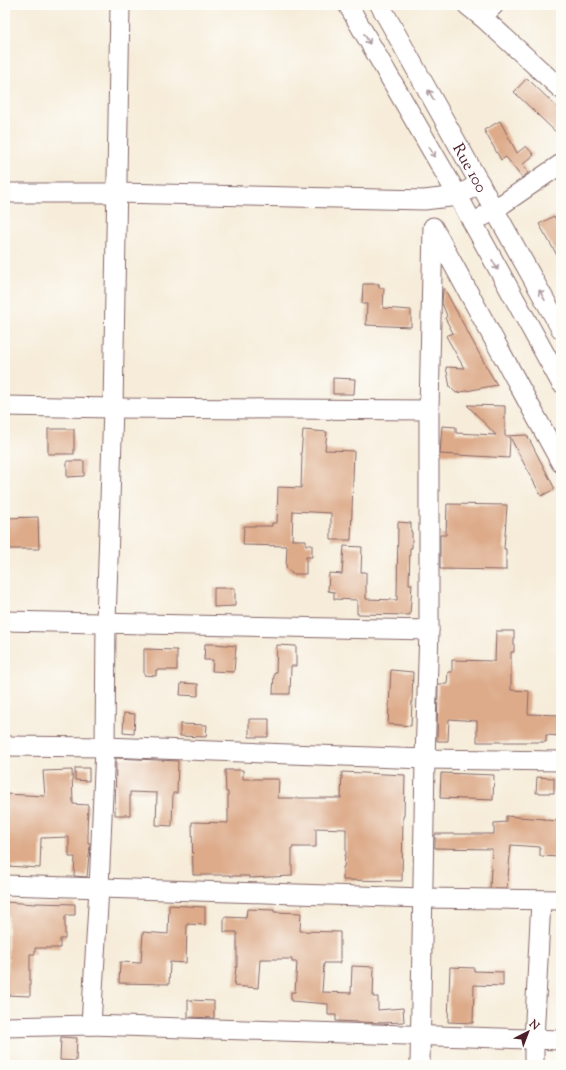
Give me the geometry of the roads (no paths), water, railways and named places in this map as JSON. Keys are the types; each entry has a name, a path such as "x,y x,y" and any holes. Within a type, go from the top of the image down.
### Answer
{"street":[{"path":"91,1025 105,747 106,622 113,408 120,5"},
{"path":"348,5 458,196 472,224 561,383"},
{"name":"Rue 100","path":"380,5 561,329"},
{"path":"467,5 488,11 561,89"},
{"path":"472,224 561,164"},
{"path":"5,193 117,193 424,200 458,196 480,183"},
{"path":"424,200 433,227 561,463"},
{"path":"420,1065 425,760 429,630 429,410 433,227"},
{"path":"5,406 429,410"},
{"path":"5,621 429,630"},
{"path":"5,746 105,747 425,760 561,762"},
{"path":"5,885 423,898 561,900"},
{"path":"534,1065 541,900"},
{"path":"5,1027 91,1025 561,1040"}]}
